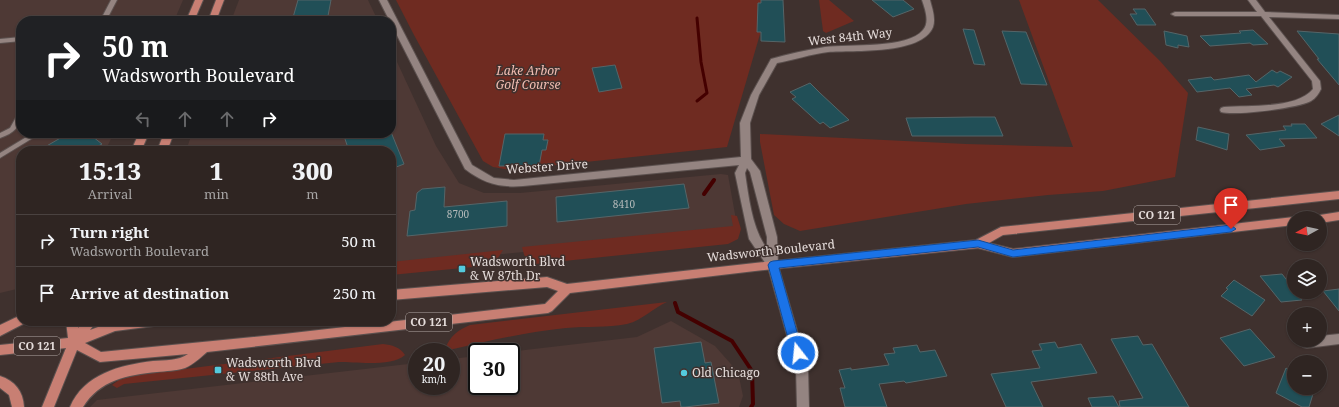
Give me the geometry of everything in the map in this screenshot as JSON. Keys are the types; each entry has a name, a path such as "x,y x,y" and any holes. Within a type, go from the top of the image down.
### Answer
{"main road":[{"path":"192,16 199,0"},
{"path":"214,16 220,0"},
{"name":"Wadsworth Boulevard","path":"978,244 1001,231 1339,195"},
{"path":"1327,218 1339,216"},
{"name":"Wadsworth Boulevard","path":"396,295 547,282 567,289 773,265 978,244 1013,253 1287,223"},
{"name":"CO 121","path":"396,326 548,308 567,289"},
{"path":"0,331 16,323"},
{"path":"72,326 74,342"},
{"path":"48,407 74,342 87,326"},
{"name":"CO 121","path":"0,350 74,342 114,326"},
{"name":"CO 121","path":"74,342 100,357 284,339 395,326"},
{"path":"76,407 92,386 101,379 132,369 185,363 204,346"},
{"path":"0,382 5,383 12,388 18,407"}],"street":[{"name":"Webster Drive","path":"383,0 391,16"},
{"name":"West 84th Way","path":"773,265 754,239 740,173 746,160 745,123 755,95 774,61 826,50 901,45 916,40 927,32 931,19 926,0"},
{"path":"1224,110 1299,103 1310,98 1317,89 1316,81 1252,0"},
{"path":"1175,14 1263,14 1339,17"},
{"name":"Webster Drive","path":"396,26 468,167 490,181 504,183 540,181 746,160"},
{"name":"West 84th Way","path":"746,160 755,172 772,237 773,265"},
{"path":"773,265 802,368 803,407"},
{"path":"1327,340 1339,339"}],"lane":[{"path":"106,16 114,0"},
{"path":"0,41 16,39"},
{"path":"0,136 12,130 16,123"},
{"path":"19,146 31,138"},
{"path":"0,156 16,147"}],"shaded area":[{"path":"0,0 183,0 176,16 16,16 16,138 112,138 108,146 16,146 16,289 0,293"},
{"path":"239,0 368,0 376,16 233,16"},
{"path":"396,60 436,146 459,183 484,193 520,193 721,174 728,175 738,231 396,265 396,146 188,146 190,138 396,138"},
{"path":"671,321 715,346 738,372 743,396 739,407 90,407 97,400 408,364 408,395 460,395 460,358 468,357 468,395 520,395 520,351 637,337"}],"green space":[{"name":"Lake Arbor Golf Course","path":"396,0 770,0 727,147 510,170 493,167 483,161"},
{"path":"819,0 829,0 854,21 826,33 823,31"},
{"path":"1019,0 1098,0 1160,61 1188,93 1175,177 1103,191 1048,195 966,204 800,231 784,224 774,215 760,142 760,134 966,144 1073,147"},
{"path":"731,215 737,216 741,229 738,239 728,244 535,264 527,260 522,247 733,226"},
{"path":"503,250 498,258 483,266 396,275 396,261"},
{"path":"667,302 638,320 627,324 574,327 536,332 480,343 468,343 468,346 460,348 460,343 448,343 455,334 470,325"},
{"path":"383,344 396,347 405,355 399,359 383,362 339,362 124,384 117,388 112,385 119,380 137,375"}],"building":[{"path":"298,0 331,0 328,16 293,16"},
{"path":"761,0 783,0 785,42 761,41 761,32 757,32 758,3 761,3"},
{"path":"872,0 903,0 914,9 893,17"},
{"path":"1133,9 1145,9 1156,25 1137,25 1130,14 1137,14"},
{"path":"963,29 974,30 985,65 974,64"},
{"path":"1253,30 1268,44 1253,45 1250,43 1210,46 1200,36 1241,33 1239,31"},
{"path":"1002,31 1026,32 1047,85 1021,84"},
{"path":"1164,31 1187,36 1189,47 1178,45 1178,48 1166,45"},
{"path":"1297,31 1339,34 1339,85 1317,59 1319,59"},
{"path":"615,65 622,88 599,92 592,68"},
{"path":"1272,70 1277,73 1280,71 1292,77 1278,87 1274,85 1246,89 1252,95 1239,97 1230,88 1197,92 1188,80 1211,77 1214,80 1249,75 1256,82"},
{"path":"810,83 849,120 830,128 823,122 820,124 792,99 796,97 790,92"},
{"path":"1339,115 1339,136 1321,124"},
{"path":"995,117 1003,136 912,136 906,118"},
{"path":"1291,124 1305,124 1317,138 1279,139 1285,146 1260,150 1246,135 1286,130 1283,126 1292,126"},
{"path":"1198,127 1229,134 1227,150 1196,140"},
{"path":"505,134 544,134 543,140 548,140 546,150 542,150 539,166 499,166"},
{"path":"60,138 94,138 102,144 98,146 47,146"},
{"path":"345,138 393,138 404,164 396,167 396,146 347,146"},
{"path":"684,184 689,208 557,222 556,197"},
{"path":"445,187 444,207 507,201 507,226 407,236 410,211 415,210 417,193 422,189"},
{"path":"1282,274 1287,280 1287,299 1302,300 1281,302 1260,276"},
{"path":"1234,280 1265,300 1252,316 1221,296"},
{"path":"1339,289 1339,311 1327,296 1327,290"},
{"path":"1250,329 1275,357 1244,366 1220,338"},
{"path":"1138,336 1143,345 1152,344 1189,407 1120,407 1119,401 1143,398 1111,339"},
{"path":"701,342 705,363 711,362 719,403 681,407 680,401 662,403 654,348"},
{"path":"1055,342 1058,348 1081,344 1097,373 1031,382 1043,407 1006,407 991,374 1040,368 1032,351 1042,350 1039,344"},
{"path":"917,345 920,352 935,350 947,376 906,383 904,381 879,384 887,407 845,407 840,388 845,388 839,370 889,365 884,354 895,353 893,348"},
{"path":"1286,368 1287,395 1313,395 1309,407 1302,407 1276,393"},
{"path":"1113,396 1119,407 1092,407 1088,398"}],"waterway":[{"path":"697,18 701,62 707,93 697,101"},
{"path":"704,194 714,180"},
{"path":"675,303 678,312 732,341 752,371 753,404 751,407"}],"place":[{"name":"Wadsworth Blvd & W 87th Dr","path":"462,269"},
{"name":"Wadsworth Blvd & W 88th Ave","path":"218,370"},
{"name":"Old Chicago","path":"684,373"}],"route":[{"path":"798,353 773,265 978,244 1013,253 1231,229"}]}
